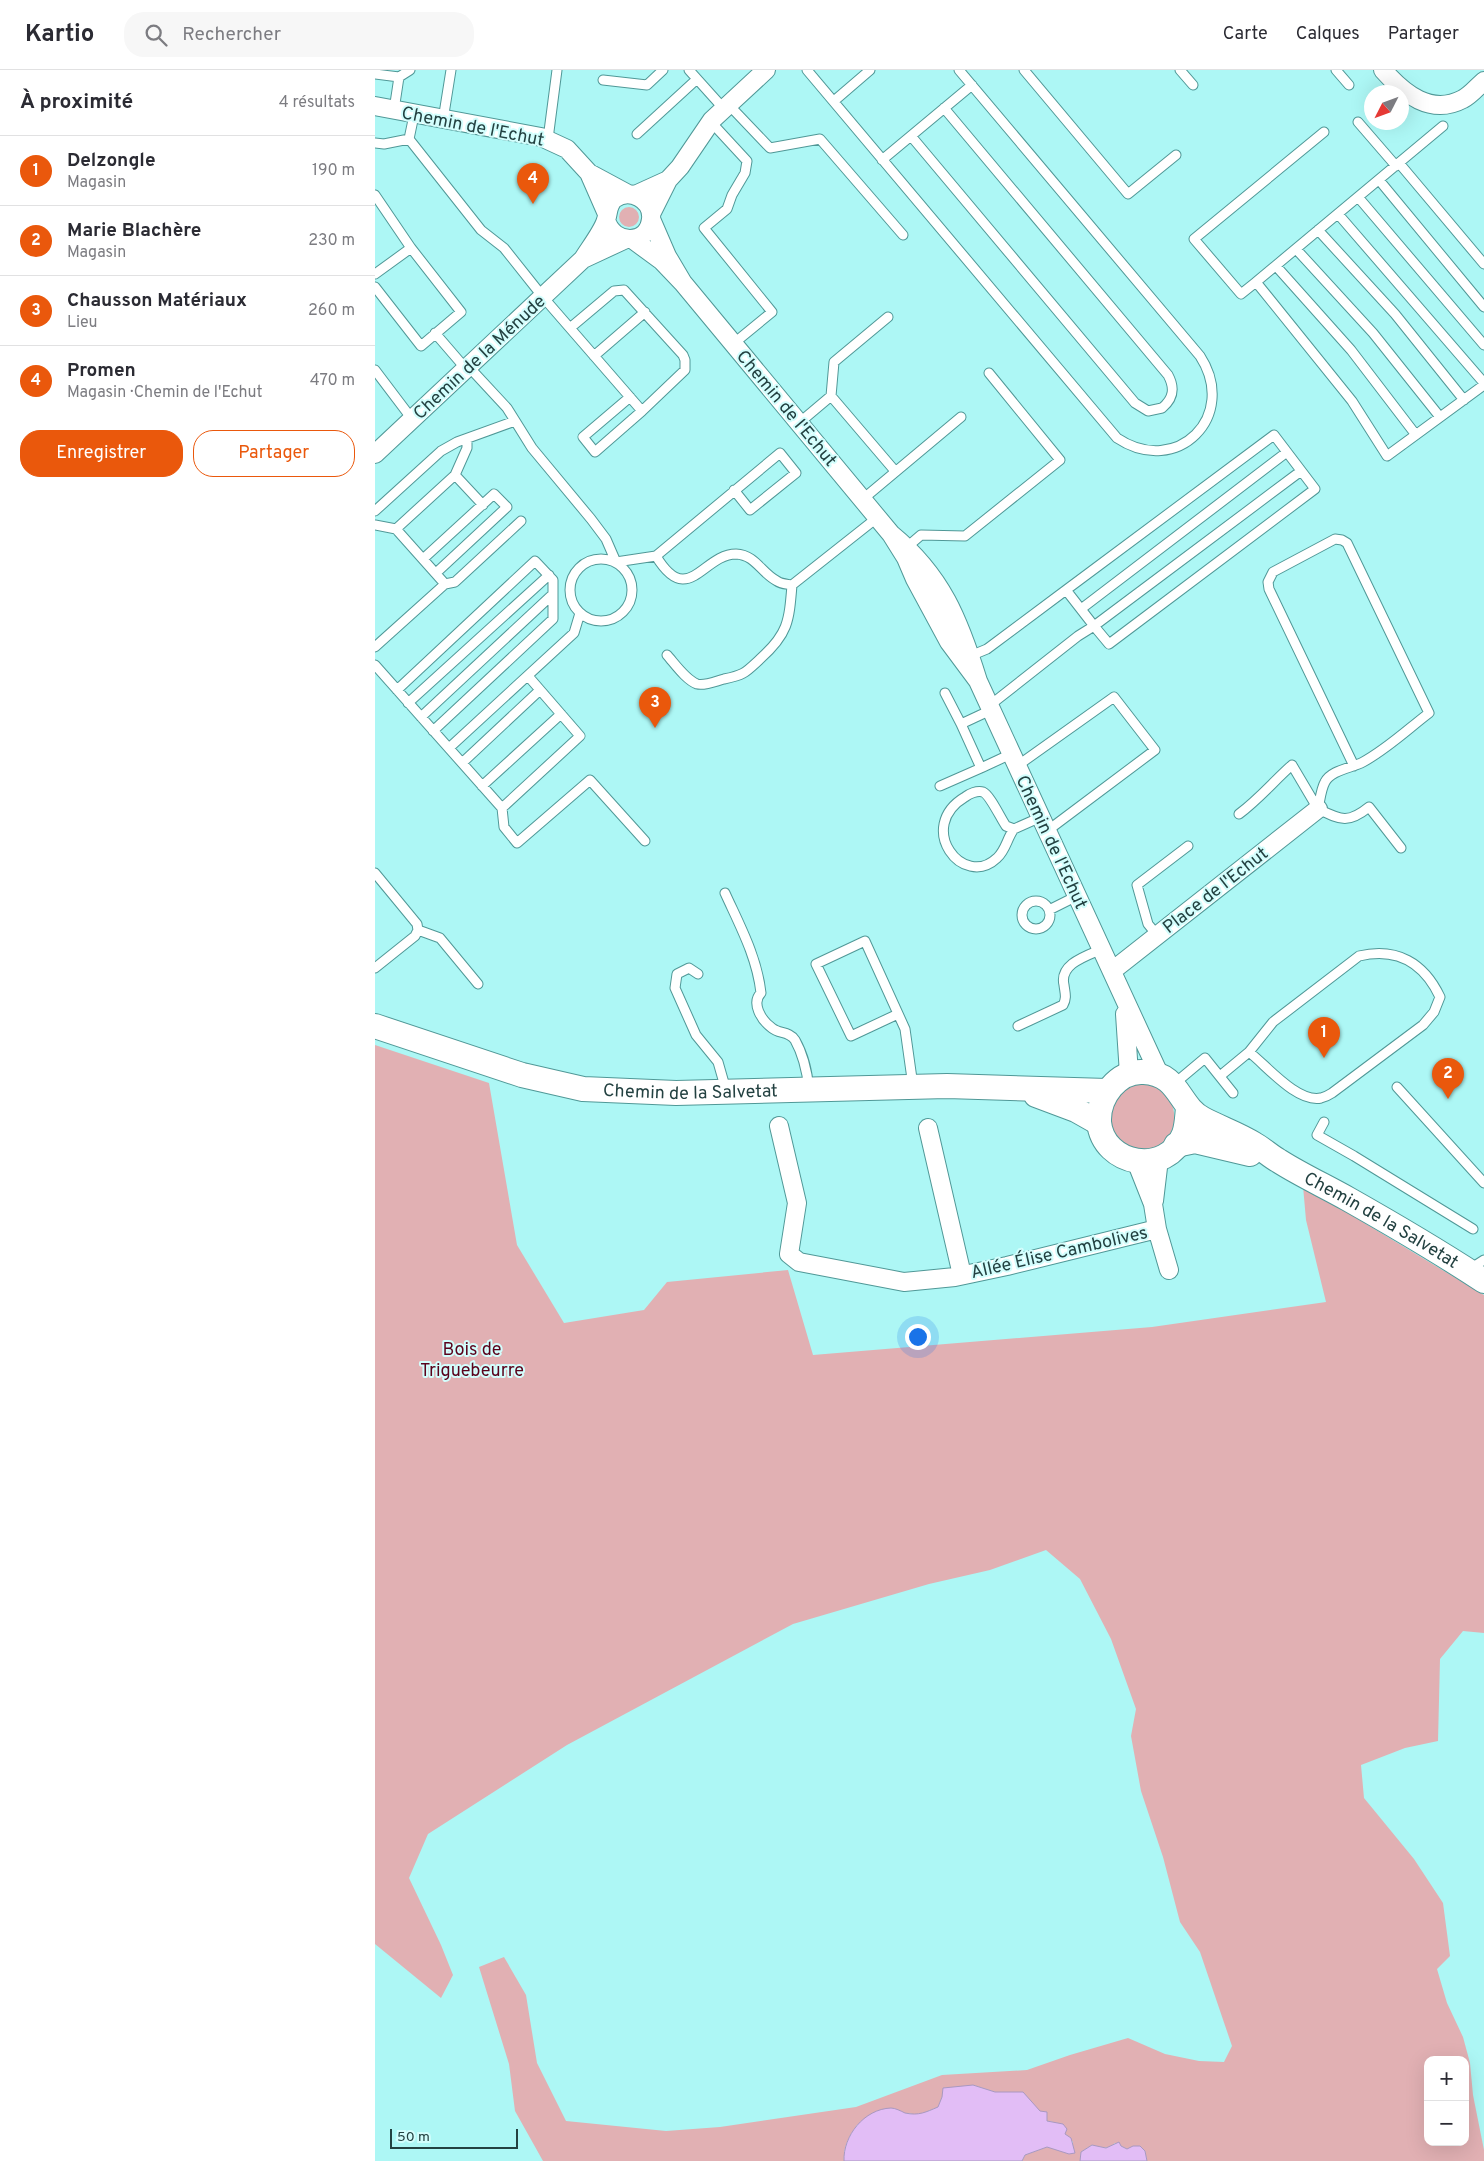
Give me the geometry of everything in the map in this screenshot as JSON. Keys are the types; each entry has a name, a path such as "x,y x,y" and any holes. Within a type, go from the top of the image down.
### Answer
{"main road":[{"name":"Chemin de la Salvetat","path":"375,1026 522,1075 583,1089 676,1093 913,1087 1015,1087 1107,1091"},
{"path":"1135,1161 1125,1159 1106,1140 1099,1123 1102,1103 1107,1091 1129,1074 1143,1072 1167,1080"},
{"name":"Chemin de la Salvetat","path":"1167,1080 1187,1108 1201,1118 1255,1144 1278,1161 1479,1271"},
{"name":"Chemin de la Salvetat","path":"1015,1087 1076,1110 1099,1123"},
{"path":"1168,1152 1184,1136 1187,1108"},
{"name":"Chemin de la Salvetat","path":"1135,1161 1147,1162 1195,1141 1278,1161"}],"street":[{"path":"668,180 632,195 614,199 608,209 607,217 608,225 615,234 629,239 638,237 647,230 651,216 668,180 680,168 711,122 766,70"},
{"path":"1383,70 1412,98 1423,103 1435,105 1447,104 1465,98 1484,81"},
{"name":"Chemin de l'Echut","path":"375,106 414,115 548,139 567,149 589,173 607,217"},
{"name":"Chemin de l'Echut","path":"589,173 632,195"},
{"path":"632,195 647,203 651,216"},
{"name":"Chemin de l'Echut","path":"651,216 667,256 683,283"},
{"name":"Chemin de la Ménude","path":"375,454 583,259 607,217"},
{"name":"Chemin de l'Echut","path":"629,239 662,261 683,283 878,517 906,558 915,579 949,642 978,681"},
{"name":"Chemin de la Ménude","path":"583,259 629,239"},
{"name":"Chemin de l'Echut","path":"891,534 907,547 927,568 964,636 978,681 990,708 1125,1003 1167,1080"},
{"name":"Place de l'Echut","path":"1111,971 1318,809"},
{"name":"Chemin de l'Echut","path":"1125,1003 1129,1074"},
{"name":"Allée Élise Cambolives","path":"779,1126 797,1203 789,1254 799,1262 904,1282 962,1275 1157,1229"},
{"name":"Allée Élise Cambolives","path":"929,1128 962,1275"},
{"name":"Allée Élise Cambolives","path":"1153,1204 1168,1152"},
{"name":"Allée Élise Cambolives","path":"1135,1161 1153,1204 1157,1229 1169,1270"}],"lane":[{"path":"375,74 399,77 410,70"},
{"path":"443,120 451,70"},
{"path":"548,139 557,70"},
{"path":"603,80 647,85 663,70"},
{"path":"689,70 770,148 820,139 903,235"},
{"path":"807,70 1117,438 1139,450 1163,451 1186,442 1196,435 1204,425 1213,402 1212,384 1207,366 959,70"},
{"path":"834,101 870,70"},
{"path":"1024,70 1128,194 1176,155"},
{"path":"1180,70 1193,85"},
{"path":"1336,70 1349,85"},
{"path":"393,110 399,77"},
{"path":"637,134 697,79"},
{"path":"882,160 972,85"},
{"path":"911,136 1135,403 1140,408 1148,410 1163,408 1172,396 1172,382 1168,375 944,108"},
{"path":"409,139 414,115"},
{"path":"711,122 747,161 745,173 732,195 727,209 704,228 772,312 733,344"},
{"path":"1358,122 1398,164 1484,264"},
{"path":"1324,132 1194,239 1241,294 1443,126"},
{"path":"375,143 384,144 409,139"},
{"path":"409,139 481,230 505,248 543,297 642,411"},
{"path":"1379,180 1484,307"},
{"path":"1358,197 1484,345"},
{"path":"375,288 421,346 461,312 377,202"},
{"path":"1256,282 1352,401 1387,456 1484,384 1338,214"},
{"path":"1318,230 1395,314 1464,400"},
{"path":"375,274 411,248"},
{"path":"1296,249 1373,332 1440,417"},
{"path":"1276,266 1351,350 1416,435"},
{"path":"570,328 618,290 627,292 683,355 686,365 681,375 595,452 583,437 630,397"},
{"path":"594,356 645,312"},
{"path":"799,423 831,396 834,362 888,317"},
{"path":"435,333 507,408 533,448 606,539 616,562 623,567 632,583 633,592 627,608 613,620 605,622 587,618 579,613 571,598 570,588 576,572 590,561 598,558 616,562 656,556 734,490 780,453 797,473 750,510 734,490"},
{"path":"375,370 412,419"},
{"path":"907,547 921,535 965,536 1060,460 989,372"},
{"path":"831,396 895,471"},
{"path":"863,499 961,417"},
{"path":"375,511 441,451 457,442 467,440 515,421"},
{"path":"970,656 987,649 1066,590 1274,435 1315,489 1109,644 1066,590"},
{"path":"397,529 455,475 467,448 467,440"},
{"path":"1081,609 1287,452"},
{"path":"961,724 990,708 1078,636 1301,471"},
{"path":"455,475 483,505"},
{"path":"423,559 494,494 507,507 436,573"},
{"path":"667,655 697,684 705,684 743,675 777,644 785,630 790,614 792,585 878,517"},
{"path":"375,647 445,584 455,582 521,521"},
{"path":"375,525 397,529 445,584"},
{"path":"1318,809 1325,781 1336,773 1354,766 1378,753 1429,713 1347,543 1335,539 1273,572 1268,582 1269,589 1354,766"},
{"path":"656,556 665,569 673,576 681,578 701,573 720,557 737,554 754,559 765,573 778,582 792,585"},
{"path":"397,690 535,561 549,575 553,580 553,619 433,731"},
{"path":"408,703 549,575"},
{"path":"421,717 553,594"},
{"path":"449,748 574,633 579,613"},
{"path":"375,665 502,808 503,827 517,843 590,780 645,841"},
{"path":"502,808 580,736 528,676"},
{"path":"462,763 540,690"},
{"path":"945,693 981,768"},
{"path":"940,786 981,768 1014,760 1114,697 1155,750 1044,824 1014,829 1007,826 988,796 983,792 976,792 961,799 954,806 946,818 942,829 951,854 957,860 977,866 987,864 996,859 1007,845 1014,829"},
{"path":"482,786 561,714"},
{"path":"1239,814 1259,799 1272,782 1292,765 1318,809 1336,818 1355,818 1369,807 1401,848"},
{"path":"1157,935 1148,924 1137,885 1187,846"},
{"path":"375,873 417,924 418,930 415,936 375,968"},
{"path":"725,893 752,953 759,975 761,993 757,997 756,1004 764,1020 773,1030 786,1032 794,1039 806,1064 809,1090"},
{"path":"1049,910 1077,896"},
{"path":"418,930 440,938 478,984"},
{"path":"898,1014 851,1036 816,964 865,941 905,1029 913,1087"},
{"path":"1018,1026 1063,1005 1066,997 1062,978 1065,971 1076,962 1102,950"},
{"path":"1220,1076 1249,1052 1273,1022 1359,956 1371,953 1384,954 1410,961 1425,973 1440,997 1434,1012 1423,1025 1332,1093 1321,1098 1308,1096 1287,1086 1249,1052"},
{"path":"698,974 689,968 683,969 677,974 675,988 696,1035 718,1062 726,1092"},
{"path":"1167,1080 1205,1058 1233,1092"},
{"path":"1397,1087 1484,1183"},
{"path":"1324,1122 1317,1135 1473,1229"}],"green space":[{"path":"629,207 636,210 639,217 636,224 629,227 622,224 619,217 622,210"},
{"name":"Bois de Triguebeurre","path":"375,1045 489,1083 517,1245 564,1323 644,1310 667,1282 788,1270 813,1355 1152,1327 1326,1302 1306,1220 1303,1186 1484,1295 1484,1633 1463,1631 1440,1659 1438,1741 1405,1748 1361,1765 1364,1798 1414,1859 1443,1903 1450,1956 1437,1969 1447,2003 1463,2037 1468,2056 1424,2056 1424,2146 1469,2146 1469,2059 1473,2095 1484,2150 1484,2161 1147,2161 1145,2151 1127,2149 1115,2143 1107,2148 1092,2145 1081,2152 1080,2161 1022,2161 1025,2155 1047,2147 1065,2152 1073,2147 1073,2142 1053,2122 1047,2121 1023,2092 995,2092 973,2085 942,2097 938,2107 919,2115 906,2113 857,2125 846,2146 844,2161 543,2161 515,2111 509,2064 479,1967 504,1957 526,1995 537,2063 566,2121 666,2131 720,2127 856,2107 942,2075 1027,2070 1128,2038 1165,2054 1199,2061 1224,2062 1232,2046 1200,1952 1180,1922 1163,1857 1141,1791 1131,1736 1136,1709 1111,1639 1080,1579 1046,1550 990,1570 929,1584 793,1624 567,1745 428,1834 409,1878 453,1975 441,1998 375,1944"},
{"path":"1138,1083 1160,1089 1172,1104 1174,1112 1172,1130 1167,1138 1161,1144 1148,1149 1122,1145 1110,1129 1112,1100 1127,1086"}],"shaded area":[{"path":"973,2085 995,2092 1023,2092 1040,2111 1047,2112 1047,2121 1063,2124 1067,2129 1065,2134 1071,2138 1075,2153 1069,2154 1047,2147 1025,2155 1022,2161 844,2161 847,2142 851,2134 872,2113 891,2108 910,2114 922,2113 938,2107 943,2088"},
{"path":"1119,2142 1121,2146 1127,2149 1133,2146 1140,2146 1145,2151 1147,2161 1080,2161 1081,2152 1092,2145 1106,2148"}],"place":[{"name":"Promen","path":"533,204"},
{"name":"Chausson Matériaux","path":"655,728"},
{"name":"Delzongle","path":"1324,1058"},
{"name":"Marie Blachère","path":"1448,1099"}]}
